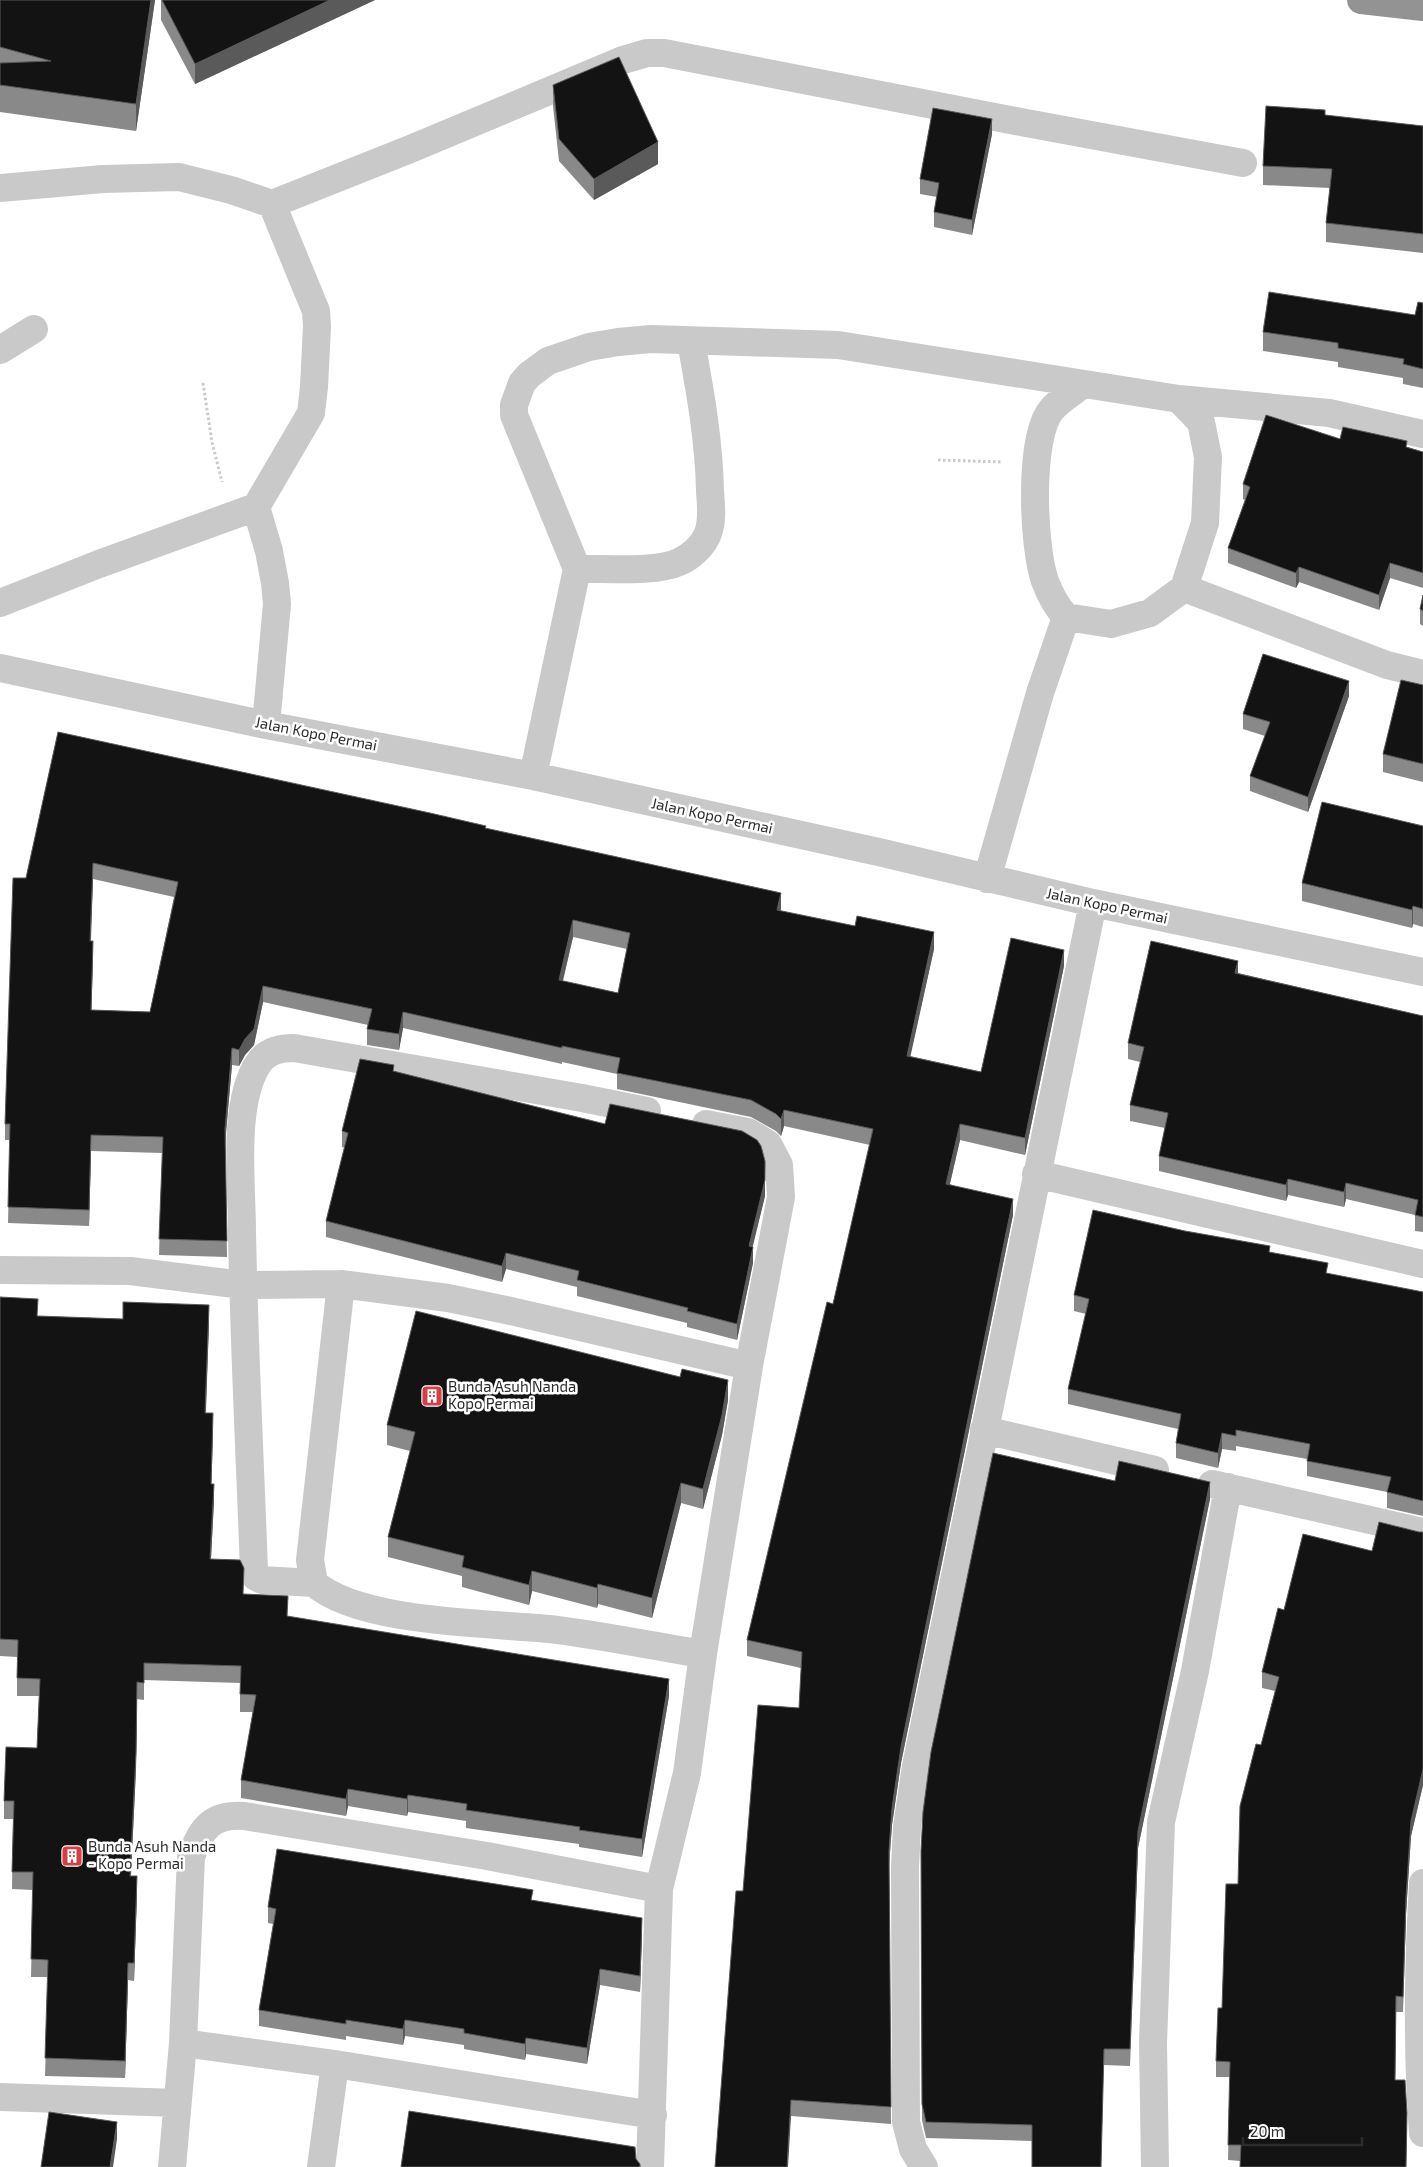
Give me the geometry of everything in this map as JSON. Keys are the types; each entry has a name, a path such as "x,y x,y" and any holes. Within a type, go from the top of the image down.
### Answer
{"highway":[{"path":"1361,0 1423,7"}],"street":[{"path":"0,188 103,179 179,177 231,190 272,204 408,150 623,60 647,53 664,53 1243,163"},
{"path":"0,603 243,511 308,420 313,403 316,311 272,204"},
{"path":"0,350 34,329"},
{"path":"533,776 578,569 514,414 514,405 522,383 529,375 548,361 589,347 618,342 651,340 838,345 1179,399 1329,413 1423,434"},
{"path":"578,569 648,568 678,563 691,556 708,534 711,520 710,467 706,426 691,341"},
{"path":"1082,385 1051,409 1040,436 1036,466 1036,532 1044,579 1055,604 1066,617 1110,624 1150,613 1184,588 1205,522 1208,457 1201,422 1179,399"},
{"path":"243,511 270,551 277,604 266,725"},
{"path":"1184,588 1387,665 1423,674"},
{"path":"988,879 1040,693 1066,617"},
{"name":"Jalan Kopo Permai","path":"0,668 266,725 533,776 883,853 1093,903 1423,972"},
{"path":"924,2167 913,2149 906,2122 906,1827 916,1766 984,1430 1093,903"},
{"path":"650,2167 659,1889 687,1773 703,1654 749,1366 782,1197 780,1165 768,1144 748,1132 582,1098 303,1049 277,1049 267,1054 258,1064 243,1107 241,1133 243,1285 256,1577 262,1580 314,1583 331,1595 351,1603 406,1616 551,1630 703,1654"},
{"path":"1036,1174 1423,1264"},
{"path":"0,1270 130,1271 243,1285 341,1284 448,1298 749,1366"},
{"path":"314,1583 310,1560 341,1284"},
{"path":"984,1430 1423,1532"},
{"path":"1155,2167 1153,2043 1161,1822 1195,1671 1228,1487"},
{"path":"172,2167 183,2043 190,1857 202,1831 221,1818 231,1815 244,1816 487,1856 659,1889"},
{"path":"1423,1883 1420,1924 1420,2091 1423,2133"},
{"path":"183,2043 335,2064 653,2115"},
{"path":"321,2167 335,2064"},
{"path":"0,2097 177,2102"}],"path":[{"path":"203,383 212,442 243,511"},
{"path":"938,460 1000,462 1036,466"}],"building":[{"path":"0,0 151,0 136,104 0,85 0,63 51,61 0,47"},
{"path":"162,0 330,0 195,64"},
{"path":"619,57 658,142 594,179 559,139 553,85"},
{"path":"1266,106 1325,110 1325,115 1423,126 1423,234 1326,223 1332,169 1263,166"},
{"path":"933,108 992,119 972,220 934,212 939,183 920,179"},
{"path":"1269,292 1415,315 1418,302 1423,303 1423,369 1403,364 1404,359 1338,348 1338,343 1263,332"},
{"path":"1266,415 1340,439 1343,427 1407,441 1406,447 1423,452 1423,573 1390,563 1379,595 1299,567 1296,573 1228,548 1250,487 1243,484"},
{"path":"1423,595 1423,611 1420,609"},
{"path":"1263,654 1349,681 1308,797 1250,776 1270,722 1243,714"},
{"path":"1401,680 1423,685 1423,764 1383,754"},
{"path":"58,732 430,813 486,826 485,828 781,893 777,910 855,926 857,916 934,932 907,1056 981,1072 1011,938 1064,950 1025,1138 960,1124 946,1184 1013,1199 901,1747 892,1808 889,1851 891,2107 791,2100 787,2167 715,2167 736,1891 743,1891 758,1705 799,1708 802,1652 747,1640 827,1302 833,1304 873,1129 784,1110 781,1119 776,1114 751,1100 617,1073 620,1058 562,1046 562,1048 403,1012 399,1034 367,1029 372,1009 263,986 254,1029 245,1039 239,1050 232,1048 225,1129 227,1241 159,1239 163,1137 91,1135 89,1210 8,1207 10,1124 5,1124 13,878 26,878","holes":["93,863 178,882 150,1012 91,1010 93,941 90,941","573,920 630,933 618,993 559,980"]},
{"path":"1322,802 1423,826 1423,909 1413,906 1412,910 1302,883"},
{"path":"1151,941 1238,961 1235,973 1423,1016 1423,1217 1415,1215 1418,1200 1346,1183 1344,1192 1288,1179 1286,1185 1159,1156 1168,1113 1130,1105 1144,1047 1128,1043"},
{"path":"360,1059 394,1065 393,1071 605,1124 610,1104 742,1131 757,1140 761,1146 765,1161 765,1180 749,1246 753,1247 737,1324 687,1311 688,1308 577,1280 579,1271 506,1253 502,1266 326,1221 348,1133 342,1131"},
{"path":"1093,1210 1185,1231 1270,1246 1269,1252 1328,1263 1326,1273 1423,1292 1423,1501 1387,1492 1391,1477 1307,1461 1310,1444 1236,1430 1236,1436 1222,1433 1218,1453 1176,1443 1181,1414 1068,1389 1089,1299 1074,1295"},
{"path":"0,1297 38,1299 37,1316 123,1319 123,1302 209,1305 205,1413 213,1413 211,1484 214,1484 210,1559 240,1560 244,1568 243,1594 288,1596 287,1616 669,1679 642,1839 579,1830 580,1827 466,1810 467,1804 408,1795 407,1799 348,1789 346,1799 241,1780 256,1695 240,1694 241,1666 144,1663 144,1683 137,1682 136,1752 130,1876 137,1876 134,1963 128,1963 125,2061 45,2058 48,1960 31,1959 33,1872 12,1872 14,1801 4,1801 6,1747 37,1748 40,1679 17,1678 18,1640 0,1639"},
{"path":"416,1311 680,1377 682,1369 728,1380 722,1415 703,1489 681,1483 652,1598 598,1584 597,1588 532,1571 529,1585 462,1567 464,1556 388,1537 415,1432 387,1425"},
{"path":"993,1453 1115,1481 1119,1461 1210,1482 1138,1831 1130,2049 1104,2049 1101,2167 1032,2167 1032,2125 926,2122 922,2104 921,1851 923,1812 931,1752"},
{"path":"1379,1522 1423,1532 1423,1769 1411,1821 1403,1997 1396,1996 1395,2080 1405,2080 1407,2113 1406,2167 1240,2167 1241,2145 1228,2145 1230,2062 1216,2061 1218,2008 1222,2008 1226,1884 1238,1884 1240,1806 1256,1744 1261,1745 1279,1677 1262,1672 1278,1608 1284,1610 1303,1534 1372,1551"},
{"path":"277,1849 533,1890 531,1900 642,1918 640,1976 600,1969 587,2048 526,2038 525,2044 464,2033 464,2029 405,2020 403,2029 346,2020 346,2024 259,2010 276,1909 268,1907"},
{"path":"409,2111 635,2147 636,2159 640,2167 401,2167"},
{"path":"49,2112 117,2122 110,2167 41,2167"}],"place":[{"name":"Bunda Asuh Nanda Kopo Permai","path":"432,1396"},
{"name":"Bunda Asuh Nanda - Kopo Permai","path":"72,1856"}]}
